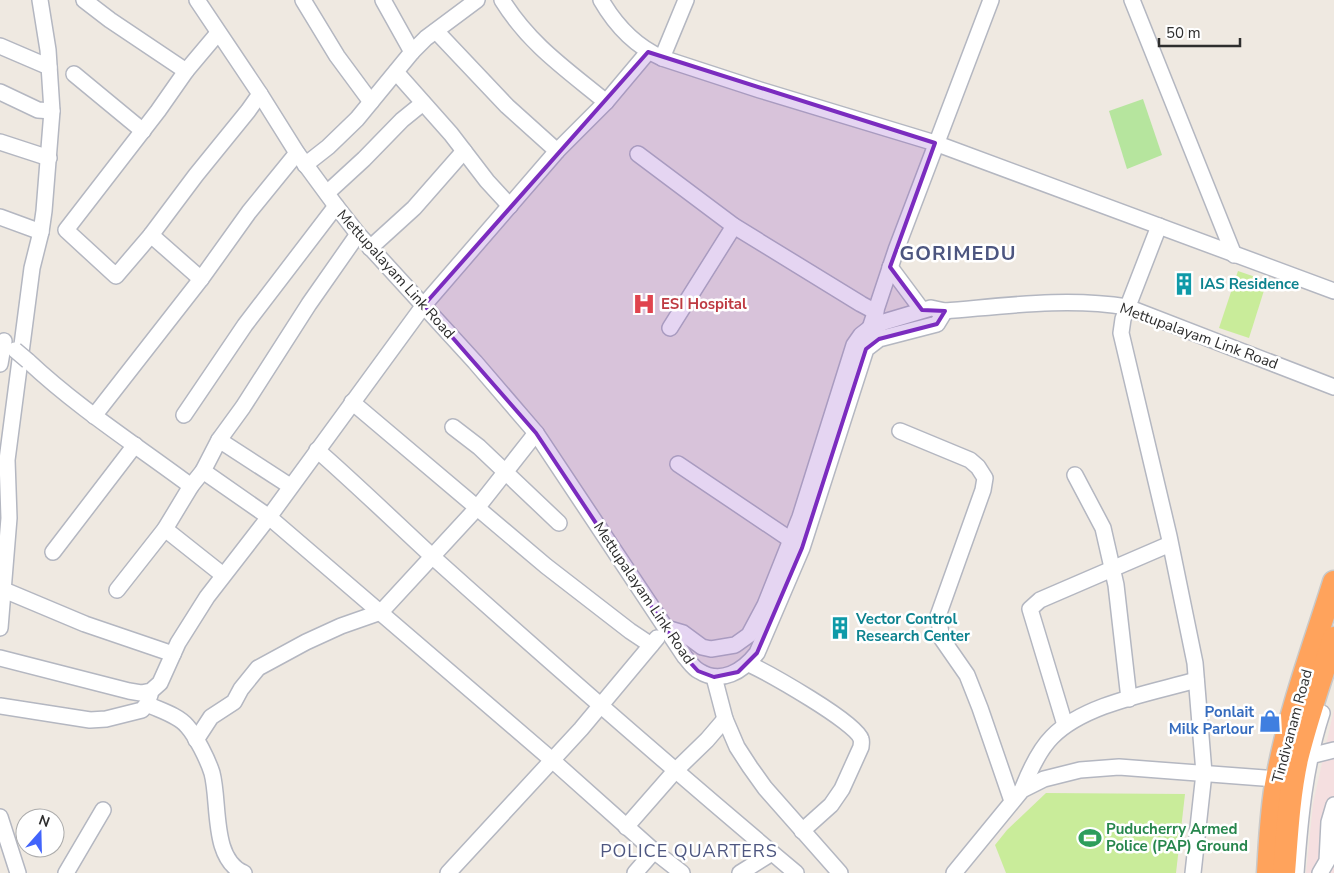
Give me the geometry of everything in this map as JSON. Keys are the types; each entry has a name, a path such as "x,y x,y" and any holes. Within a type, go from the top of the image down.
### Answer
{"highway":[{"name":"Tindivanam Road","path":"1286,870 1277,781 1294,714 1334,582"},
{"path":"1286,870 1288,819 1304,758 1306,724 1334,638"}],"street":[{"path":"0,628 9,518 7,460 32,268 41,232 52,111 48,50 40,0"},
{"path":"84,0 110,20 186,71"},
{"path":"303,0 337,56 371,102"},
{"path":"383,0 412,52"},
{"path":"502,0 538,47 606,102"},
{"path":"601,0 616,24 633,41 648,52 662,58 935,143 1334,291"},
{"path":"662,58 686,0"},
{"path":"870,328 935,143 991,0"},
{"path":"1132,0 1234,255"},
{"name":"Mettupalayam Link Road","path":"200,1 218,33 260,94 301,159 326,193 370,248 475,362 536,434 685,657 698,671 714,677"},
{"path":"94,416 201,279 249,212 301,159 334,142 357,120 412,52 468,3"},
{"path":"436,32 507,106 557,151"},
{"path":"218,33 186,71 66,230 116,276 152,235 196,174 260,94"},
{"path":"0,46 49,67"},
{"path":"0,706 90,720 106,719 142,710 160,683 173,654 196,614 424,305 557,151 606,102 648,52"},
{"path":"396,72 510,206"},
{"path":"74,74 143,130"},
{"path":"0,92 38,110 52,111"},
{"path":"326,193 359,164 402,120 423,103"},
{"path":"0,142 49,158"},
{"path":"370,248 414,208 464,151"},
{"path":"638,154 734,226 876,312"},
{"path":"184,415 246,325 336,206"},
{"path":"0,217 41,232"},
{"path":"670,328 734,226"},
{"path":"1159,226 1123,319 1121,333 1170,544 1195,663 1204,773 1193,873"},
{"path":"117,590 165,528 191,486 203,471 219,440 358,234"},
{"path":"152,235 201,279"},
{"path":"448,873 601,705 666,628 683,633 702,647 710,649 736,645 749,635 765,605 803,507 854,345 861,335 870,328 922,310 890,267"},
{"name":"Mettupalayam Link Road","path":"922,310 931,308 944,311 1068,302 1100,303 1128,308 1334,387"},
{"path":"835,871 802,830 764,788 750,768 737,747 725,719 714,677 728,676 738,672 749,664 757,654 802,548 866,349 879,338 937,324 944,311"},
{"path":"0,364 6,343 54,386 191,486"},
{"path":"352,402 546,566 651,645"},
{"path":"453,427 479,447 559,523"},
{"path":"900,432 970,460 978,467 985,478 938,616 942,639 967,674 1017,795"},
{"path":"196,740 211,717 234,702 241,689 258,668 306,642 341,626 381,612 478,508 536,434"},
{"path":"219,440 290,486"},
{"path":"54,552 136,444"},
{"path":"317,450 601,705 796,873"},
{"path":"678,464 791,540"},
{"path":"203,471 269,517 552,760 654,852 682,873"},
{"path":"1075,475 1103,528 1116,585 1129,699"},
{"path":"165,528 224,575"},
{"path":"1066,725 1030,609 1040,600 1170,544"},
{"path":"4,590 85,624 173,654"},
{"path":"0,658 141,693 186,724 212,772 222,847 228,860 236,870 244,873"},
{"path":"749,664 801,693 857,733 862,740 861,747 842,789 830,805 802,830"},
{"path":"1304,758 1334,673"},
{"path":"954,873 1017,795 1050,738 1066,725 1092,710 1196,680"},
{"path":"626,826 675,770 707,740 725,719"},
{"path":"1304,758 1334,750"},
{"path":"1017,795 1044,779 1080,770 1119,767 1204,773 1277,781"},
{"path":"1258,873 1264,800 1270,788 1277,781"},
{"path":"1320,873 1327,861 1329,822 1334,805"},
{"path":"66,873 103,810"},
{"path":"0,817 18,873"},
{"path":"635,873 654,852"},
{"path":"740,873 772,852"}],"highlighted area":[{"path":"648,52 935,143 890,267 922,310 945,311 937,324 879,339 866,349 802,548 757,653 738,672 714,677 698,671 685,657 536,433 424,305"}],"shaded area":[{"path":"1334,709 1334,873 1306,873 1313,804"}],"green space":[{"path":"1143,99 1162,155 1127,169 1109,111"},
{"path":"1238,271 1267,281 1249,338 1219,328"},
{"name":"Puducherry Armed Police (PAP) Ground","path":"1046,793 1185,794 1176,873 1006,873 995,845 1007,830"}],"place":[{"name":"IAS Residence","path":"1184,284"},
{"name":"ESI Hospital","path":"644,304"},
{"name":"Vector Control Research Center","path":"840,628"},
{"name":"Ponlait Milk Parlour","path":"1270,721"},
{"name":"Puducherry Armed Police (PAP) Ground","path":"1090,838"}],"district":[{"name":"GORIMEDU","path":"958,253"},
{"name":"POLICE QUARTERS","path":"689,851"}]}
